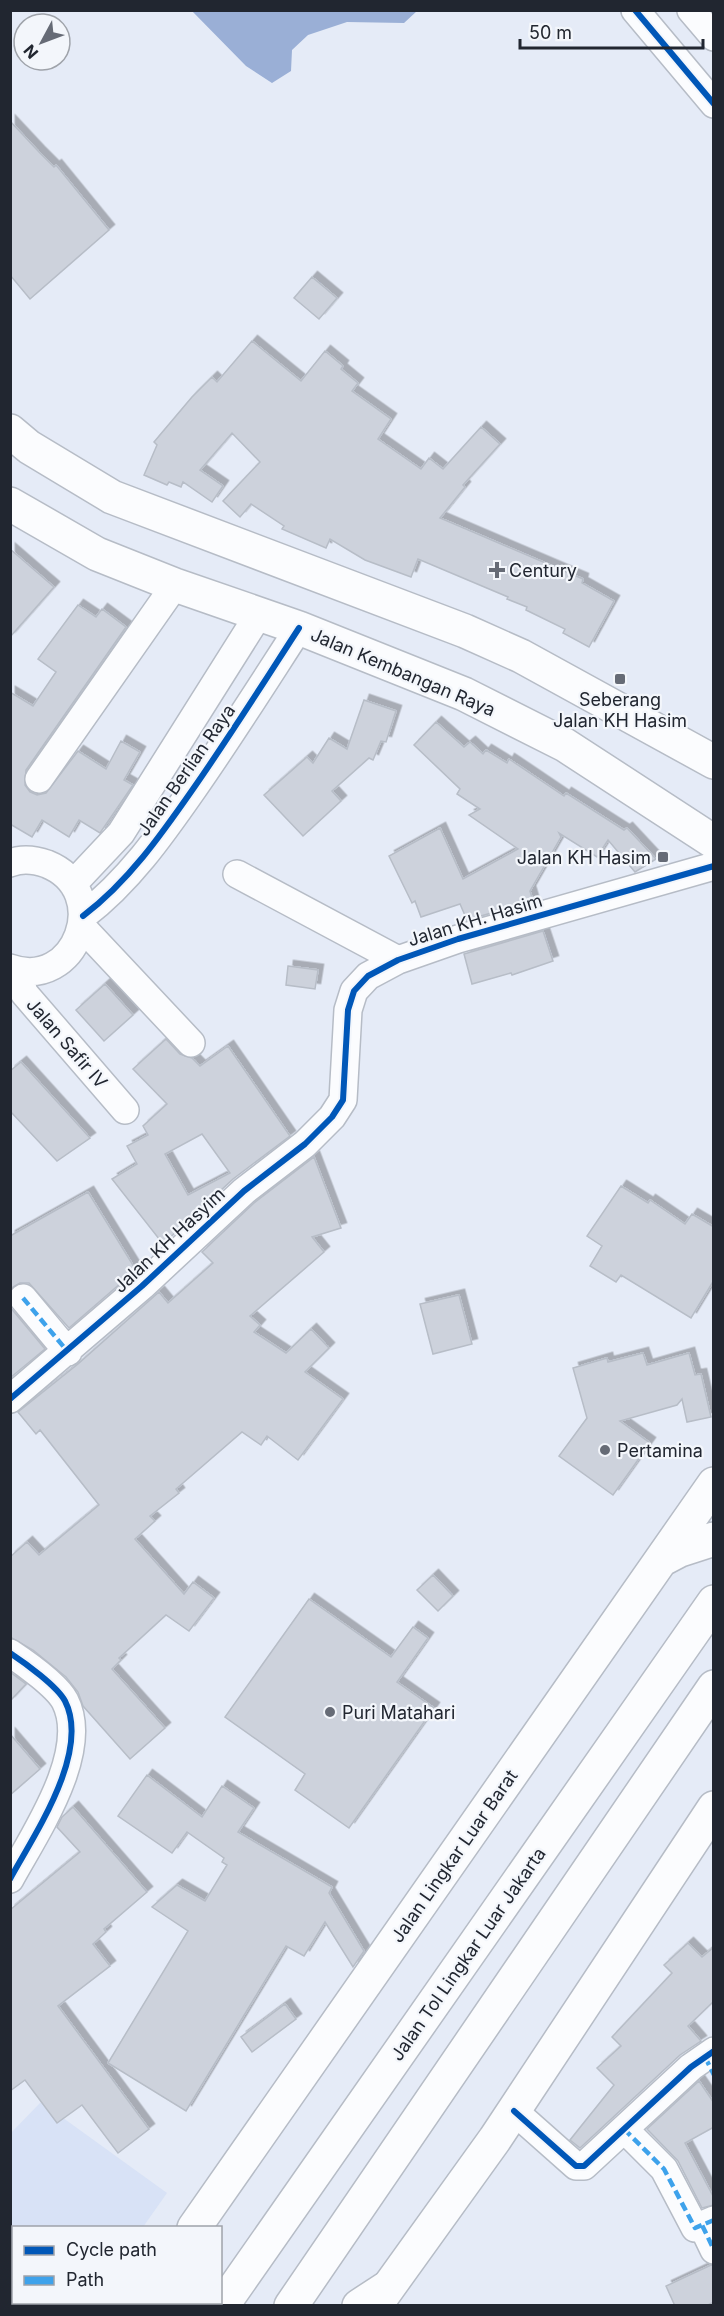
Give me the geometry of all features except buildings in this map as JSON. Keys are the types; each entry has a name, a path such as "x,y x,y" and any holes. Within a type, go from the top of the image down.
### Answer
{"main road":[{"path":"10,431 29,447 112,497 474,635 521,656 714,762"},
{"name":"Jalan Kembangan Raya","path":"10,504 97,554 175,585 299,628 464,694 565,745 714,842"},
{"name":"Jalan Lingkar Luar Barat","path":"195,2226 714,1484"},
{"path":"662,1560 680,1550 714,1539"},
{"name":"Jalan Tol Lingkar Luar Jakarta","path":"222,2306 714,1602"},
{"path":"291,2306 714,1687"},
{"path":"373,2300 514,2111 714,1808"}],"street":[{"path":"691,10 714,38"},
{"path":"637,11 714,104"},
{"path":"39,779 175,585"},
{"name":"Jalan Berlian Raya","path":"73,884 121,832 259,614"},
{"name":"Jalan Berlian Raya","path":"82,922 106,899 149,848 234,729 299,628"},
{"path":"10,863 36,860 57,868 73,884 82,905 82,922 74,947 58,962 39,970 14,970"},
{"name":"Jalan KH. Hasim","path":"343,1100 348,1010 354,991 368,976 398,960 458,939 714,866"},
{"path":"237,874 398,960"},
{"path":"82,922 190,1043"},
{"name":"Jalan Safir IV","path":"14,970 24,993 124,1110"},
{"name":"Jalan KH Hasyim","path":"10,1399 68,1352 244,1191 320,1130 343,1100"},
{"path":"23,1298 68,1352"},
{"path":"10,1653 34,1669 65,1701 73,1738 67,1771 10,1879"},
{"path":"514,2111 576,2166 584,2166 690,2067 711,2061"},
{"path":"624,2129 664,2169 695,2228 708,2223 714,2250"}],"shaded area":[{"path":"41,2102 167,2193 144,2226 12,2226 12,2304 89,2305 11,2305 10,2134"}],"water":[{"path":"192,11 417,11 404,23 347,22 308,35 292,50 291,71 272,83 246,66"}],"marked path":[{"path":"23,1298 68,1352"},
{"path":"705,2057 714,2075"},
{"path":"624,2129 664,2169 695,2228 702,2225"},
{"path":"714,2220 702,2225 714,2250"}],"cycle path":[{"path":"635,10 714,104"},
{"path":"83,916 115,888 156,840 220,749 299,628"},
{"path":"10,1399 142,1286 244,1191 305,1144 332,1117 343,1100 348,1010 354,991 368,976 398,960 458,939 714,866"},
{"path":"10,1653 40,1675 61,1695 71,1721 71,1744 56,1793 10,1879"},
{"path":"514,2111 576,2166 584,2166 691,2067 714,2051"}],"place":[{"name":"Century","path":"497,570"},
{"name":"Seberang Jalan KH Hasim","path":"620,679"},
{"name":"Jalan KH Hasim","path":"663,857"},
{"name":"Pertamina","path":"605,1450"},
{"name":"Puri Matahari","path":"330,1712"}]}
